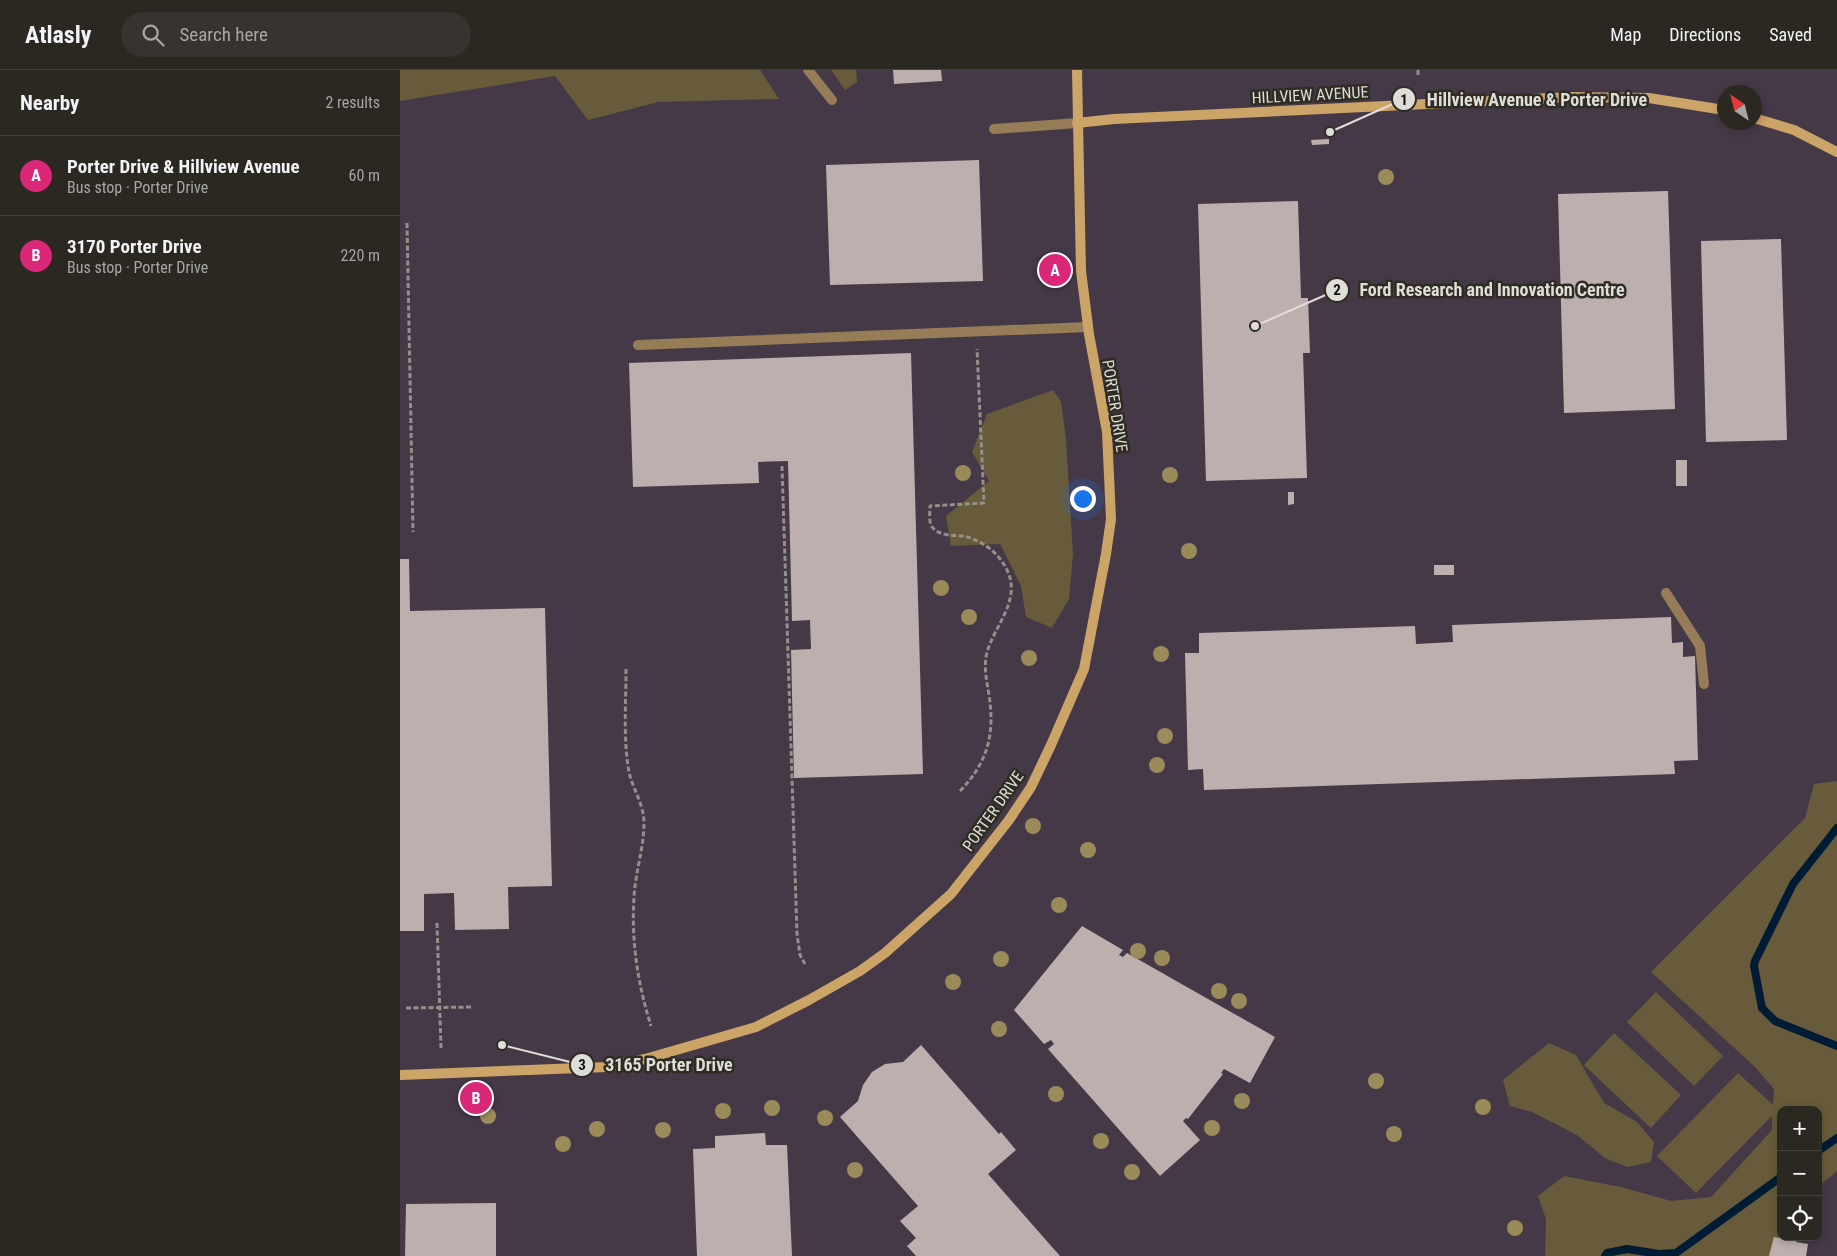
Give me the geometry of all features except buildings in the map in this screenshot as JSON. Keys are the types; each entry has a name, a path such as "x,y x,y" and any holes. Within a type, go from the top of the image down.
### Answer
{"street":[{"name":"PORTER DRIVE","path":"400,1076 607,1067 645,1059 756,1027 860,971 884,953 951,894 1009,820 1031,787 1084,669 1111,519 1107,432 1088,326 1080,255 1077,70"},
{"name":"HILLVIEW AVENUE","path":"1077,123 1114,119 1572,97 1649,98 1717,109"},
{"path":"1762,120 1794,130 1837,152"}],"lane":[{"path":"808,70 832,100"},
{"path":"994,129 1077,123"},
{"path":"638,345 1088,326"},
{"path":"1666,593 1700,646 1704,684"}],"path":[{"path":"406,223 413,532"},
{"path":"960,791 978,769 988,746 992,716 985,670 986,659 988,648 1006,615 1011,586 1008,570 989,548 980,542 934,530 930,523 930,506 984,503 977,348"},
{"path":"782,466 797,934 800,955 805,964"},
{"path":"626,669 627,755 630,774 643,809 644,824 633,900 634,934 638,976 651,1026"},
{"path":"437,923 441,1048"},
{"path":"406,1008 473,1007"}],"shaded area":[{"path":"400,70 1837,70 1837,1256 400,1256"},
{"path":"400,70 760,70 779,99 658,102 588,120 555,76 400,101"},
{"path":"831,70 856,70 857,82 845,90"},
{"path":"1053,390 1061,402 1066,439 1073,554 1069,599 1052,628 1026,617 1021,586 1000,544 951,546 946,516 989,481 972,452 987,414"},
{"path":"1837,781 1837,1171 1822,1184 1822,1106 1777,1106 1777,1241 1780,1241 1779,1256 1545,1256 1546,1219 1538,1196 1564,1176 1621,1187 1671,1201 1711,1197 1772,1130 1772,1116 1696,1193 1657,1156 1738,1073 1773,1105 1774,1089 1754,1066 1651,972 1805,818 1814,784"},
{"path":"1656,992 1723,1056 1694,1086 1627,1022"},
{"path":"1614,1033 1681,1095 1651,1128 1584,1065"},
{"path":"1549,1043 1576,1055 1604,1103 1637,1122 1654,1142 1651,1162 1627,1167 1605,1158 1577,1135 1532,1112 1510,1106 1503,1080"}],"waterway":[{"path":"1837,828 1793,884 1754,966 1762,1008 1775,1021 1837,1046"},
{"path":"1822,1148 1837,1138"},
{"path":"1605,1256 1607,1253 1627,1249 1659,1254 1676,1253 1777,1180"}],"place":[{"name":"Hillview Avenue & Porter Drive","path":"1330,132"},
{"name":"Porter Drive & Hillview Avenue","path":"1055,270"},
{"name":"Ford Research and Innovation Centre","path":"1255,326"},
{"name":"3165 Porter Drive","path":"502,1045"},
{"name":"3170 Porter Drive","path":"476,1098"}]}
